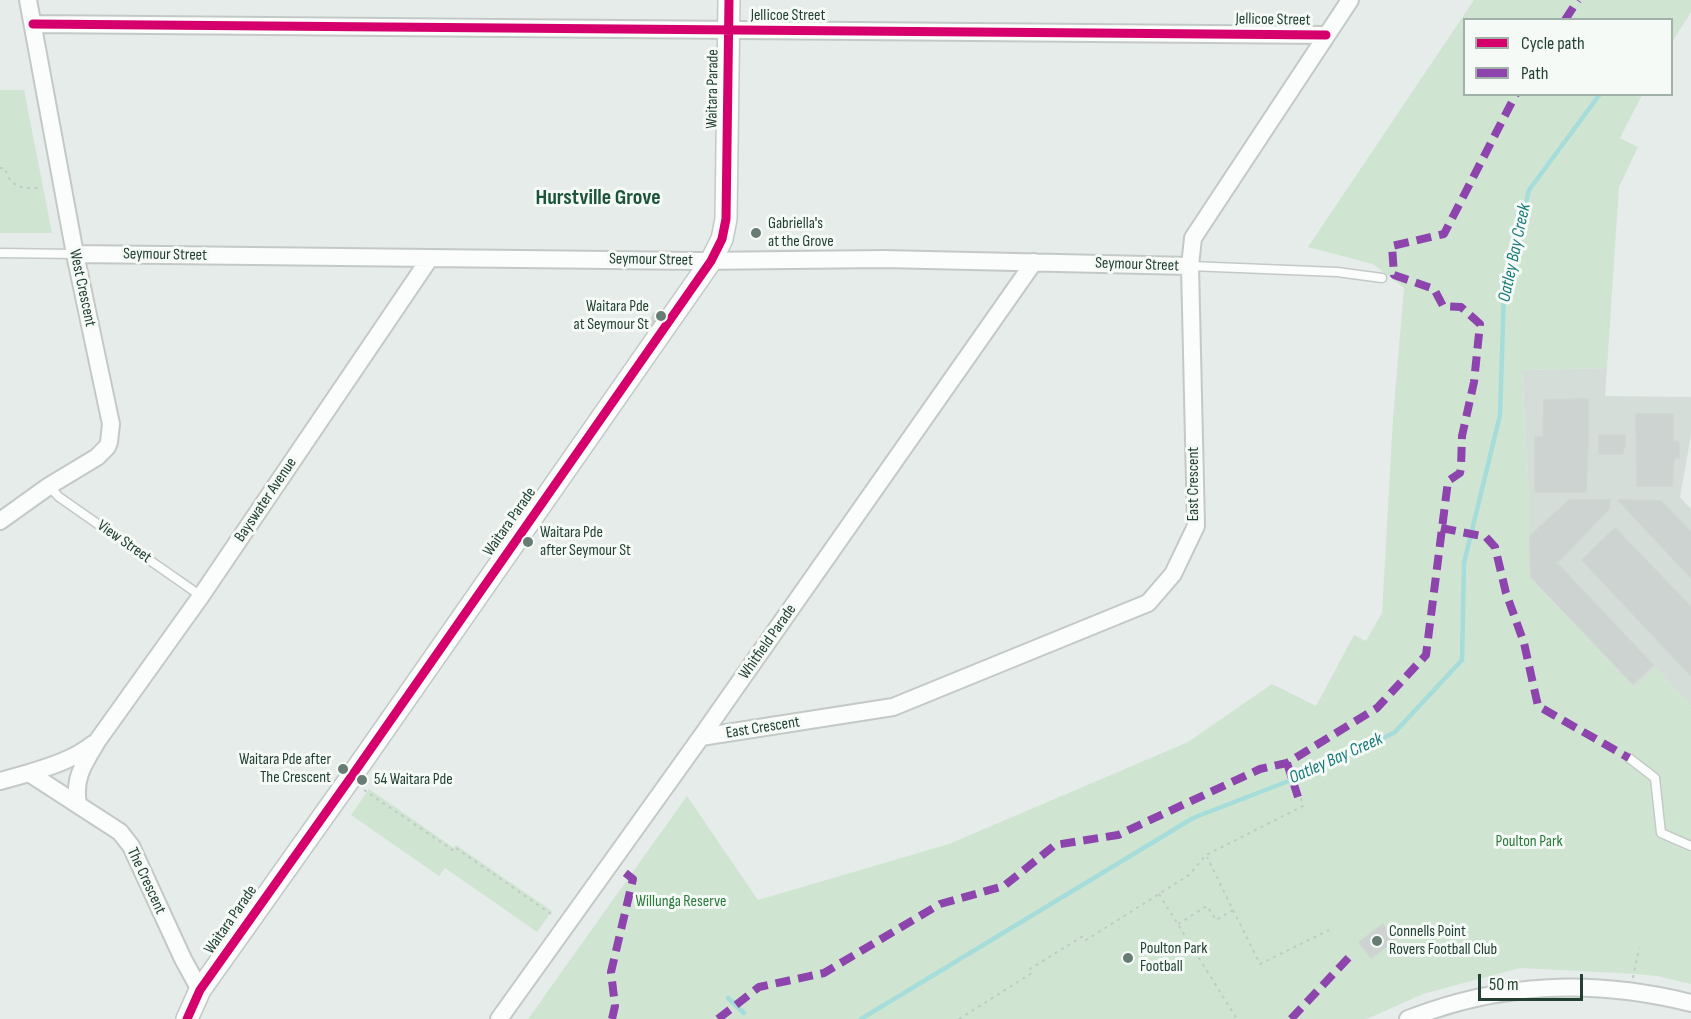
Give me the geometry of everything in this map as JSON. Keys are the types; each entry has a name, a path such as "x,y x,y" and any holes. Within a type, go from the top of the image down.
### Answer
{"street":[{"name":"West Crescent","path":"0,521 49,486 97,457 107,447 111,431 75,254 28,0"},
{"name":"Waitara Parade","path":"187,1019 200,990 711,261 722,239 726,219 729,0"},
{"name":"East Crescent","path":"701,737 893,707 1148,603 1173,574 1196,526 1190,266 1193,238 1350,0"},
{"name":"Jellicoe Street","path":"33,24 1326,35"},
{"name":"Seymour Street","path":"75,254 711,261 883,260 1190,266"},
{"name":"Bayswater Avenue","path":"78,804 75,791 78,776 98,740 201,596 430,258"},
{"name":"Whitfield Parade","path":"499,1019 701,737 1034,262"},
{"name":"Bayswater Avenue","path":"29,773 65,762 98,740"},
{"path":"0,781 29,773"},
{"name":"The Crescent","path":"29,773 120,832 131,846 183,959 200,990"},
{"path":"1408,1019 1475,998 1544,988 1579,986 1631,990 1691,1002"}],"lane":[{"name":"Seymour Street","path":"0,253 75,254"},
{"name":"Seymour Street","path":"1190,266 1337,272 1382,278"},
{"name":"View Street","path":"49,486 59,497 201,596"},
{"path":"1629,758 1655,777 1661,833 1691,846"}],"path":[{"path":"0,168 5,168 10,181 21,188 38,188"},
{"path":"349,780 454,851 456,848 566,924"},
{"path":"959,1019 1032,973 1029,969 1083,936 1086,940 1159,894 1189,874 1206,855 1303,806 1301,798 1298,797"},
{"path":"1206,855 1260,964 1329,930"},
{"path":"1159,894 1237,1019"},
{"path":"1178,924 1207,906 1216,920 1233,910"},
{"path":"1631,990 1639,948"}],"shaded area":[{"path":"1607,368 1605,396 1691,397 1691,435 1680,497 1691,509 1691,706 1656,668 1635,689 1529,577 1529,497 1522,370"}],"green space":[{"path":"1474,0 1691,0 1691,12 1673,40 1673,18 1463,18 1463,96 1641,96 1620,138 1638,147 1619,187 1607,368 1522,370 1529,497 1529,577 1635,689 1656,667 1691,706 1691,984 1636,974 1520,968 1423,994 1367,1019 528,1019 687,796 758,900 949,844 1188,742 1272,684 1316,706 1354,635 1366,641 1382,613 1393,418 1404,288 1373,264 1308,247"},
{"path":"0,90 24,90 52,233 0,233"},
{"path":"369,789 454,848 456,845 552,911 537,932 445,868 439,876 351,815"}],"building":[{"path":"654,313 658,316 652,325 649,323"},
{"path":"1588,399 1588,437 1543,437 1544,400"},
{"path":"1636,414 1673,414 1673,441 1679,442 1679,458 1674,458 1672,486 1637,486"},
{"path":"1599,435 1625,435 1623,454 1599,454"},
{"path":"1535,437 1588,437 1586,492 1535,492"},
{"path":"1569,500 1610,500 1609,509 1557,563 1653,665 1633,684 1531,577 1530,536"},
{"path":"1618,500 1661,501 1691,532 1691,578"},
{"path":"1615,528 1691,607 1691,676 1582,560"},
{"name":"Connells Point Rovers Football Club","path":"1383,924 1395,940 1371,958 1359,942"}],"waterway":[{"name":"Oatley Bay Creek","path":"861,1019 1193,818 1330,765 1395,732 1462,660 1464,563 1500,415 1504,291 1529,190 1599,96"},
{"path":"728,998 744,1013"}],"marked path":[{"path":"1566,18 1578,0"},
{"path":"718,1019 759,987 824,973 940,904 1004,886 1055,845 1118,835 1260,769 1287,763 1377,708 1426,655 1448,481 1460,473 1462,436 1474,382 1480,324 1461,307 1443,306 1434,289 1394,275 1392,246 1444,234 1515,96"},
{"path":"1441,528 1486,537 1495,547 1506,593 1524,643 1538,706 1629,758"},
{"path":"1287,763 1298,797"},
{"path":"612,1019 615,1006 611,972 633,879 623,871"},
{"path":"1291,1019 1353,953"}],"cycle path":[{"path":"187,1019 200,990 711,261 722,239 726,219 729,0"},
{"path":"33,24 1326,35"}],"place":[{"name":"Gabriella's at the Grove","path":"756,233"},
{"name":"Waitara Pde at Seymour St","path":"661,316"},
{"name":"Waitara Pde after Seymour St","path":"528,542"},
{"name":"Waitara Pde after The Crescent","path":"343,769"},
{"name":"54 Waitara Pde","path":"362,780"},
{"name":"Connells Point Rovers Football Club","path":"1377,941"},
{"name":"Poulton Park Football","path":"1128,958"}],"district":[{"name":"Hurstville Grove","path":"598,198"}],"park label":[{"name":"Poulton Park","path":"1529,842"},
{"name":"Willunga Reserve","path":"681,902"}]}
